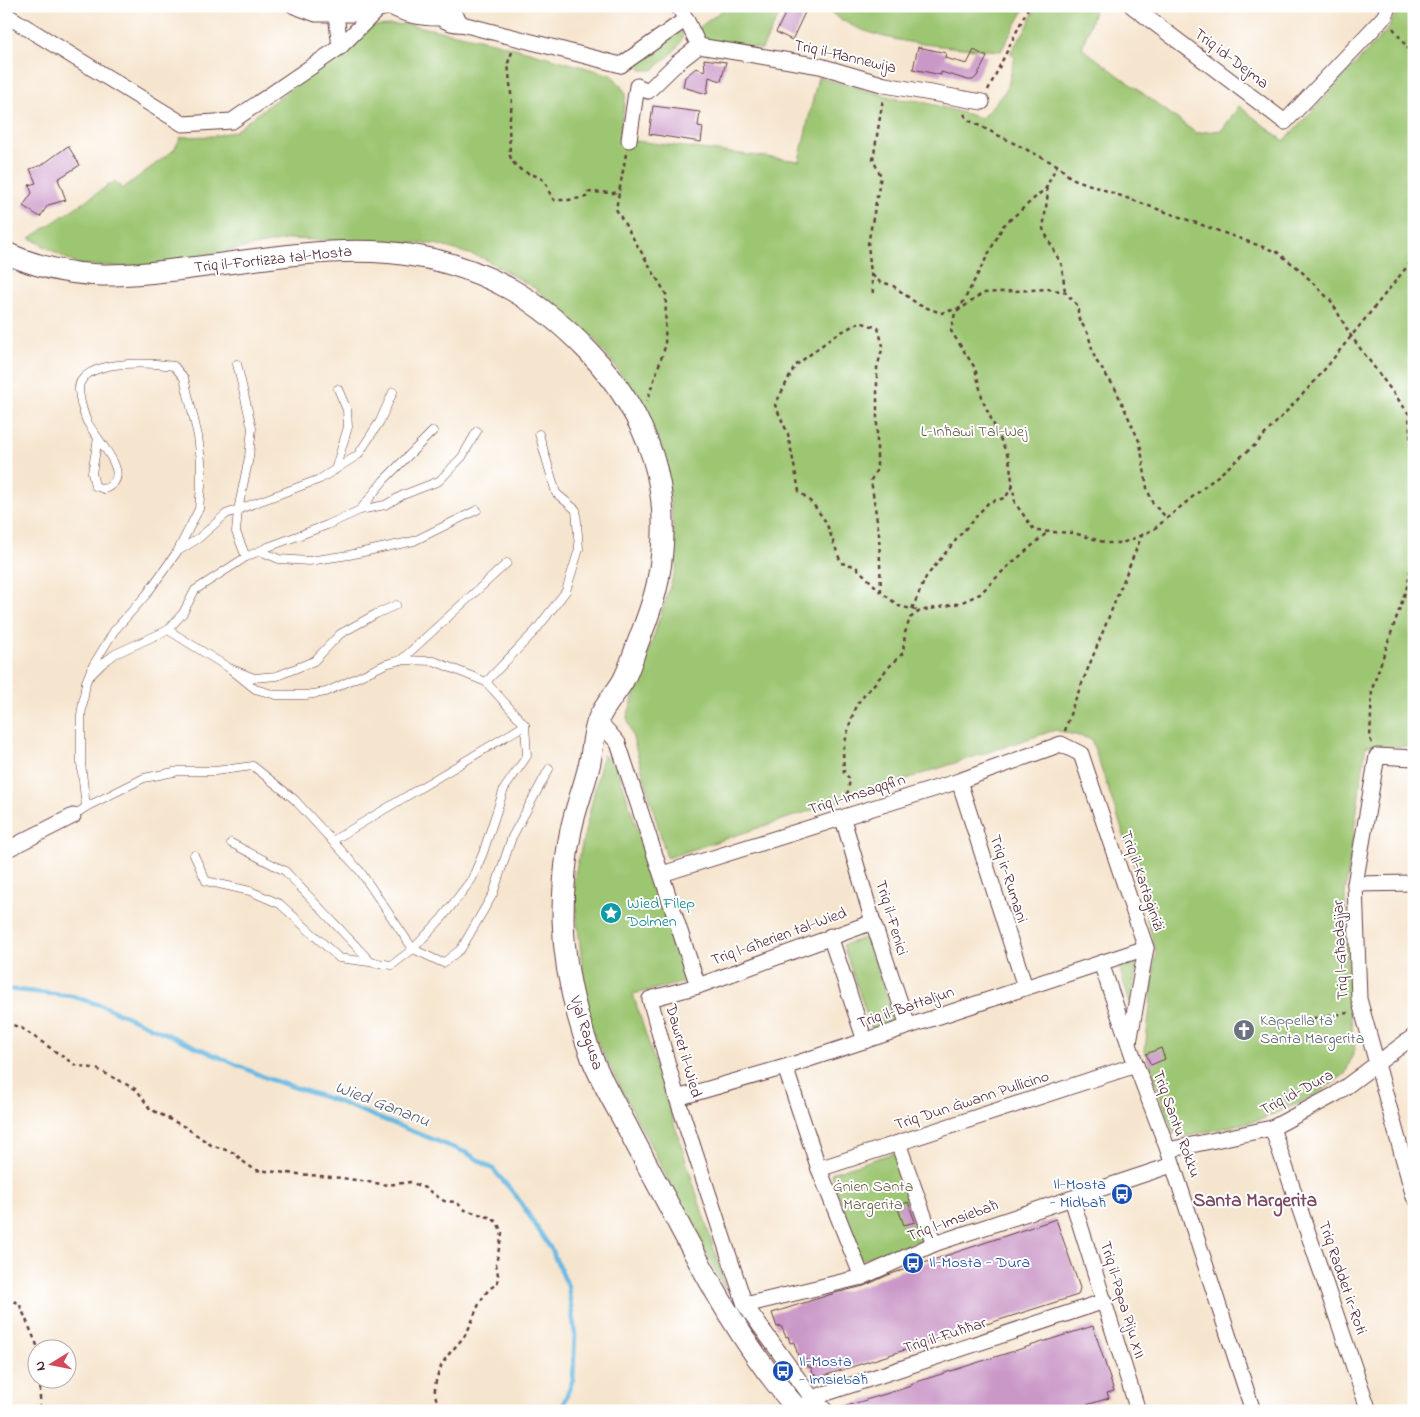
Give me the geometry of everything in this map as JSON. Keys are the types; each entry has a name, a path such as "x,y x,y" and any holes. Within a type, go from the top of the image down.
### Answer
{"main road":[{"name":"Triq il-Fortizza tal-Mosta","path":"6,253 33,264 74,273 103,276 133,276 322,252 381,251 411,254 464,268 512,290 534,304 575,338 603,367 624,395 640,422 652,451 659,478 663,513 663,546 658,582 648,616"},
{"name":"Vjal Ragusa","path":"648,616 625,678 598,720 589,768 571,828 564,879 563,923 566,953 578,1017 601,1077 718,1298 773,1381 804,1407"}],"street":[{"path":"294,6 316,14 354,14 388,7 402,13 425,18 443,12"},
{"path":"426,6 443,12 458,25 462,24 621,65 637,86 648,91 677,63 699,46 682,12 621,65"},
{"name":"Triq id-Dejma","path":"1132,6 1285,122 1386,11"},
{"path":"6,15 183,124 232,121 340,47 388,7"},
{"path":"336,14 340,47"},
{"name":"Triq il-Ħannewija","path":"699,46 820,66 885,85 982,102"},
{"path":"629,140 637,86"},
{"path":"598,720 618,743 698,986"},
{"name":"Triq l-Imsaqqfin","path":"662,874 849,817 959,781 1061,744"},
{"name":"Triq il-Kartaġiniżi","path":"1061,744 1081,754 1146,948 1129,1042"},
{"path":"1377,756 1414,758"},
{"name":"Triq l-Għadajjar","path":"1377,756 1355,884 1358,999 1414,1197"},
{"name":"Triq ir-Rumani","path":"959,781 1025,987"},
{"path":"6,850 80,811"},
{"name":"Triq il-Fenici","path":"849,817 873,922 908,1026"},
{"path":"1355,884 1414,883"},
{"name":"Triq l-Għerien tal-Wied","path":"698,986 830,936 873,922"},
{"path":"830,936 865,1041"},
{"name":"Triq il-Battaljun","path":"677,1098 785,1067 1146,948"},
{"name":"Triq Santu Rokku","path":"1101,963 1170,1157 1253,1411"},
{"name":"Dawret il-Wied","path":"698,986 650,999 677,1098 745,1305 804,1407 826,1411"},
{"name":"Triq id-Dura","path":"1170,1157 1272,1128 1336,1094 1414,1036"},
{"name":"Triq Dun Ġwann Pullicino","path":"819,1169 1136,1065"},
{"path":"785,1067 819,1169 862,1277"},
{"name":"Triq Raddet ir-Roti","path":"1272,1128 1369,1411"},
{"path":"898,1143 934,1244"},
{"name":"Triq l-Imsiebaħ","path":"745,1305 862,1277 934,1244 1072,1199 1170,1157"},
{"name":"Triq il-Papa Piju XII","path":"1072,1199 1105,1301 1134,1410"},
{"name":"Triq il-Fuħħar","path":"804,1407 1105,1301"}],"lane":[{"path":"98,438 92,472 95,486 104,489 112,486 117,478 116,467 98,438 86,422 79,391 81,381 95,369 117,365 159,364 174,366 184,378 198,436 202,486 199,509 177,552 146,595 114,631 92,667 86,682 81,716 80,811 144,778 179,771 215,771 253,766 294,799 360,871 413,949 443,963 461,949 493,894 512,837 549,770"},
{"path":"237,364 252,428 250,457 238,510 236,532 246,557"},
{"path":"335,470 348,427 346,410 338,388"},
{"path":"177,552 199,538 226,514 320,479 358,455 380,420 393,392"},
{"path":"360,510 384,480 433,431"},
{"path":"86,682 98,668 115,654 168,630 183,613 194,590 246,557 360,510 385,505 403,495 439,481 462,457 477,431"},
{"path":"486,682 536,630 566,591 579,549 576,510 556,493 539,434"},
{"path":"260,551 279,559 309,561 349,555 414,541 477,510"},
{"path":"401,660 507,563"},
{"path":"229,668 254,678 277,676 314,661 340,634 376,614 396,606"},
{"path":"168,630 229,668 254,689 276,694 306,695 326,692 386,664 401,660 434,661 486,682 525,725 527,756 504,789 483,853 472,879 442,918 413,949 392,965 340,958 280,904 250,890 206,881 194,855"},
{"path":"332,841 525,725"},
{"path":"231,843 285,871 370,961"}],"path":[{"path":"982,102 1029,6"},
{"path":"1386,11 1414,57"},
{"path":"517,38 508,63 512,104 509,123 510,156 512,161 523,172 545,182 550,196 554,200 586,197 588,192 614,193 620,190"},
{"path":"874,293 868,244 881,176 873,160 885,85"},
{"path":"953,97 968,120 1056,165 1071,178 1277,252 1300,269 1331,301 1351,336 1409,414 1414,506"},
{"path":"629,140 616,209 666,294 665,347 645,409"},
{"path":"872,275 880,282 892,285 919,305 941,313 960,308 1003,226 1046,188 1056,165"},
{"path":"1046,188 1048,193 1043,229 1062,266 1065,292 1078,306 1078,317 1088,334 1095,358 1115,388 1140,443 1147,488 1153,504 1167,518"},
{"path":"1065,292 1048,289 984,293 955,313 952,331 975,368 983,401 1009,458 1015,504 1034,530 1074,533 1107,543 1122,543 1142,536 1154,529 1255,445 1316,380 1414,258"},
{"path":"881,592 879,534 871,480 877,469 877,368 883,346 878,328 860,322 834,336 796,366 775,405 788,434 799,491 813,504 826,522 841,563 855,566 881,592 899,606 920,611"},
{"path":"912,609 926,577 960,535 989,502 1005,498 1013,486"},
{"path":"849,817 847,797 850,779 844,773 842,750 850,723 856,705 903,654 905,633 910,618 920,611 960,603 980,594 1005,569 1049,532"},
{"path":"1061,744 1072,708 1142,536"},
{"path":"1377,756 1370,739 1372,689 1408,584 1414,545"},
{"path":"1273,1024 1362,1012"},
{"path":"6,1022 23,1029 75,1065 97,1069 137,1090 150,1109 185,1126 211,1145 235,1153 255,1170 342,1178 388,1185 410,1182 425,1188 444,1201 456,1202 465,1210 492,1218 498,1224 502,1233 496,1264 498,1275 496,1284 488,1288 476,1309 466,1333 440,1368 435,1389 438,1405 436,1411"},
{"path":"6,1299 19,1303 35,1340"},
{"path":"40,1390 40,1411"}],"green space":[{"path":"728,6 784,6 762,49 706,41 697,29"},
{"path":"824,6 1026,6 1001,51 907,42 883,36 860,29 840,19"},
{"name":"L-Inħawi Tal-Wej","path":"1036,6 1096,6 1082,48 1196,133 1222,130 1239,106 1284,141 1388,29 1400,6 1414,6 1414,747 1366,746 1345,894 1350,1011 1355,1049 1345,1074 1314,1096 1263,1119 1188,1136 1173,1133 1145,1051 1156,952 1146,915 1151,914 1091,739 1055,730 667,858 627,717 676,568 667,461 642,403 592,336 536,289 483,258 435,244 290,239 142,267 78,265 30,238 115,181 122,189 174,150 181,137 215,136 235,131 372,26 407,24 493,42 612,75 626,93 619,139 799,161 818,77 898,99 919,101 982,118 1007,89 1015,57 1010,53 1027,27"},
{"path":"682,29 681,41 673,52 653,70 641,70 639,65 643,58"},
{"path":"603,755 618,769 686,982 633,994 726,1292 589,1026 573,883"},
{"path":"867,937 896,1022 872,1030 843,945"},
{"path":"1138,959 1130,1004 1119,966"},
{"name":"Ġnien Santa Margerita","path":"894,1153 922,1240 860,1260 831,1173"}],"building":[{"path":"789,6 808,6 792,40 776,32"},
{"path":"918,47 946,53 945,58 967,64 974,50 987,57 977,76 973,80 968,80 941,72 941,75 913,69"},
{"path":"704,59 726,62 721,81 709,77 707,94 683,87 685,77 696,68 705,71"},
{"path":"653,106 700,112 698,126 703,127 701,142 649,134"},
{"path":"68,146 80,165 58,179 66,200 48,205 40,217 23,206 32,193 29,185 36,183 30,169 42,165"},
{"path":"1161,1048 1165,1059 1151,1065 1146,1054"},
{"path":"908,1202 915,1222 904,1225 897,1206"},
{"path":"1056,1219 1080,1288 1078,1295 820,1377 813,1374 811,1367 808,1367 806,1359 804,1360 803,1357 799,1359 794,1342 790,1343 788,1336 786,1337 781,1326 777,1327 772,1313 864,1286 888,1275"},
{"path":"1093,1326 1114,1391 1107,1393 1109,1398 1067,1411 840,1411 840,1408 911,1386 910,1384"}],"waterway":[{"name":"Wied Gananu","path":"6,989 72,996 103,1006 269,1079 336,1101 467,1153 493,1169 517,1197 551,1249 568,1286 575,1334 573,1379 561,1411"}],"place":[{"name":"Wied Filep Dolmen","path":"611,913"},
{"name":"Kappella ta' Santa Margerita","path":"1244,1030"},
{"name":"Il-Mosta - Midbaħ","path":"1122,1194"},
{"name":"Il-Mosta - Dura","path":"913,1263"},
{"name":"Il-Mosta - Imsiebaħ","path":"783,1371"}],"district":[{"name":"Santa Margerita","path":"1255,1201"}]}
